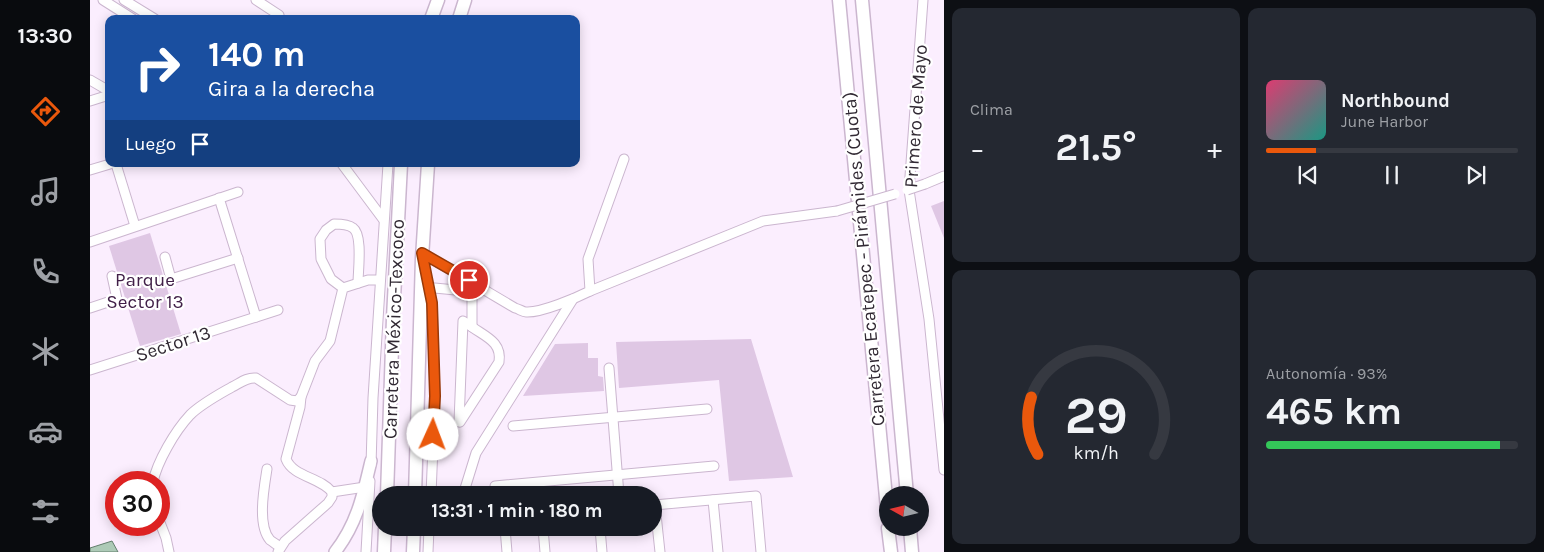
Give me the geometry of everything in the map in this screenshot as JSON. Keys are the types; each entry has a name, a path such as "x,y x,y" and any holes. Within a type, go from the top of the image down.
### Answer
{"highway":[{"path":"432,15 438,0"},
{"path":"460,15 465,0"},
{"name":"Carretera Ecatepec - Pirámides (Cuota)","path":"839,0 872,372 884,486"},
{"name":"Carretera Ecatepec - Pirámides (Cuota)","path":"862,0 906,486"},
{"name":"Carretera México-Texcoco","path":"387,486 401,167"},
{"name":"Carretera México-Texcoco","path":"415,486 425,287 422,256 428,167"},
{"path":"384,552 385,536"},
{"path":"413,552 414,536"},
{"path":"889,536 891,552"},
{"path":"911,536 912,552"}],"main road":[{"path":"339,551 361,504 371,461"}],"street":[{"path":"103,0 127,15"},
{"path":"256,0 278,15"},
{"name":"Primero de Mayo","path":"923,0 909,190 928,319 944,470"},
{"path":"124,13 128,1 149,15"},
{"path":"90,80 105,90"},
{"path":"90,101 105,95"},
{"path":"590,291 588,259 624,159"},
{"path":"90,170 105,166"},
{"path":"117,167 135,226"},
{"path":"344,167 383,219"},
{"path":"366,552 372,398 388,167"},
{"path":"422,256 515,308 526,312 535,311 573,299 763,221 837,212 925,184 944,176"},
{"path":"90,242 238,192"},
{"path":"219,198 256,317"},
{"path":"343,288 331,279 321,259 320,239 326,230 334,224 354,228 359,236 358,283"},
{"path":"165,257 172,278 238,258"},
{"path":"90,308 117,299 112,276"},
{"path":"343,288 368,280 380,280"},
{"path":"431,486 435,396 432,303 425,287 470,293 472,296 472,326"},
{"path":"268,469 264,487 263,520 270,539 279,549 332,497 332,492 326,485 291,468 286,459 286,453 300,407 301,397 315,361 330,341 343,288"},
{"path":"466,486 476,453 573,299"},
{"name":"Sector 13","path":"90,370 278,310"},
{"path":"463,321 472,326 498,346 499,362 460,422 463,321"},
{"path":"609,368 619,486"},
{"path":"156,471 172,440 190,415 221,393 250,378 256,378 290,400 297,401 301,397"},
{"path":"513,426 707,408"},
{"path":"495,486 714,466"},
{"path":"332,492 365,487"},
{"path":"662,504 756,496 761,552"},
{"path":"713,500 718,552"},
{"path":"165,536 169,552"},
{"path":"428,552 429,536"},
{"path":"505,536 507,552"},
{"path":"543,536 545,552"},
{"path":"601,536 602,552"},
{"path":"658,536 660,552"}],"green space":[{"path":"944,201 944,238 931,206"},
{"name":"Parque Sector 13","path":"150,233 181,334 140,346 109,246"},
{"path":"751,339 793,477 729,481 719,380 619,388 616,342"},
{"path":"588,343 588,358 598,358 598,376 603,377 604,391 523,396 555,344"}],"building":[{"path":"112,541 118,552 90,552 90,548"}],"route":[{"path":"433,435 435,396 432,303 422,253 469,280"}]}
